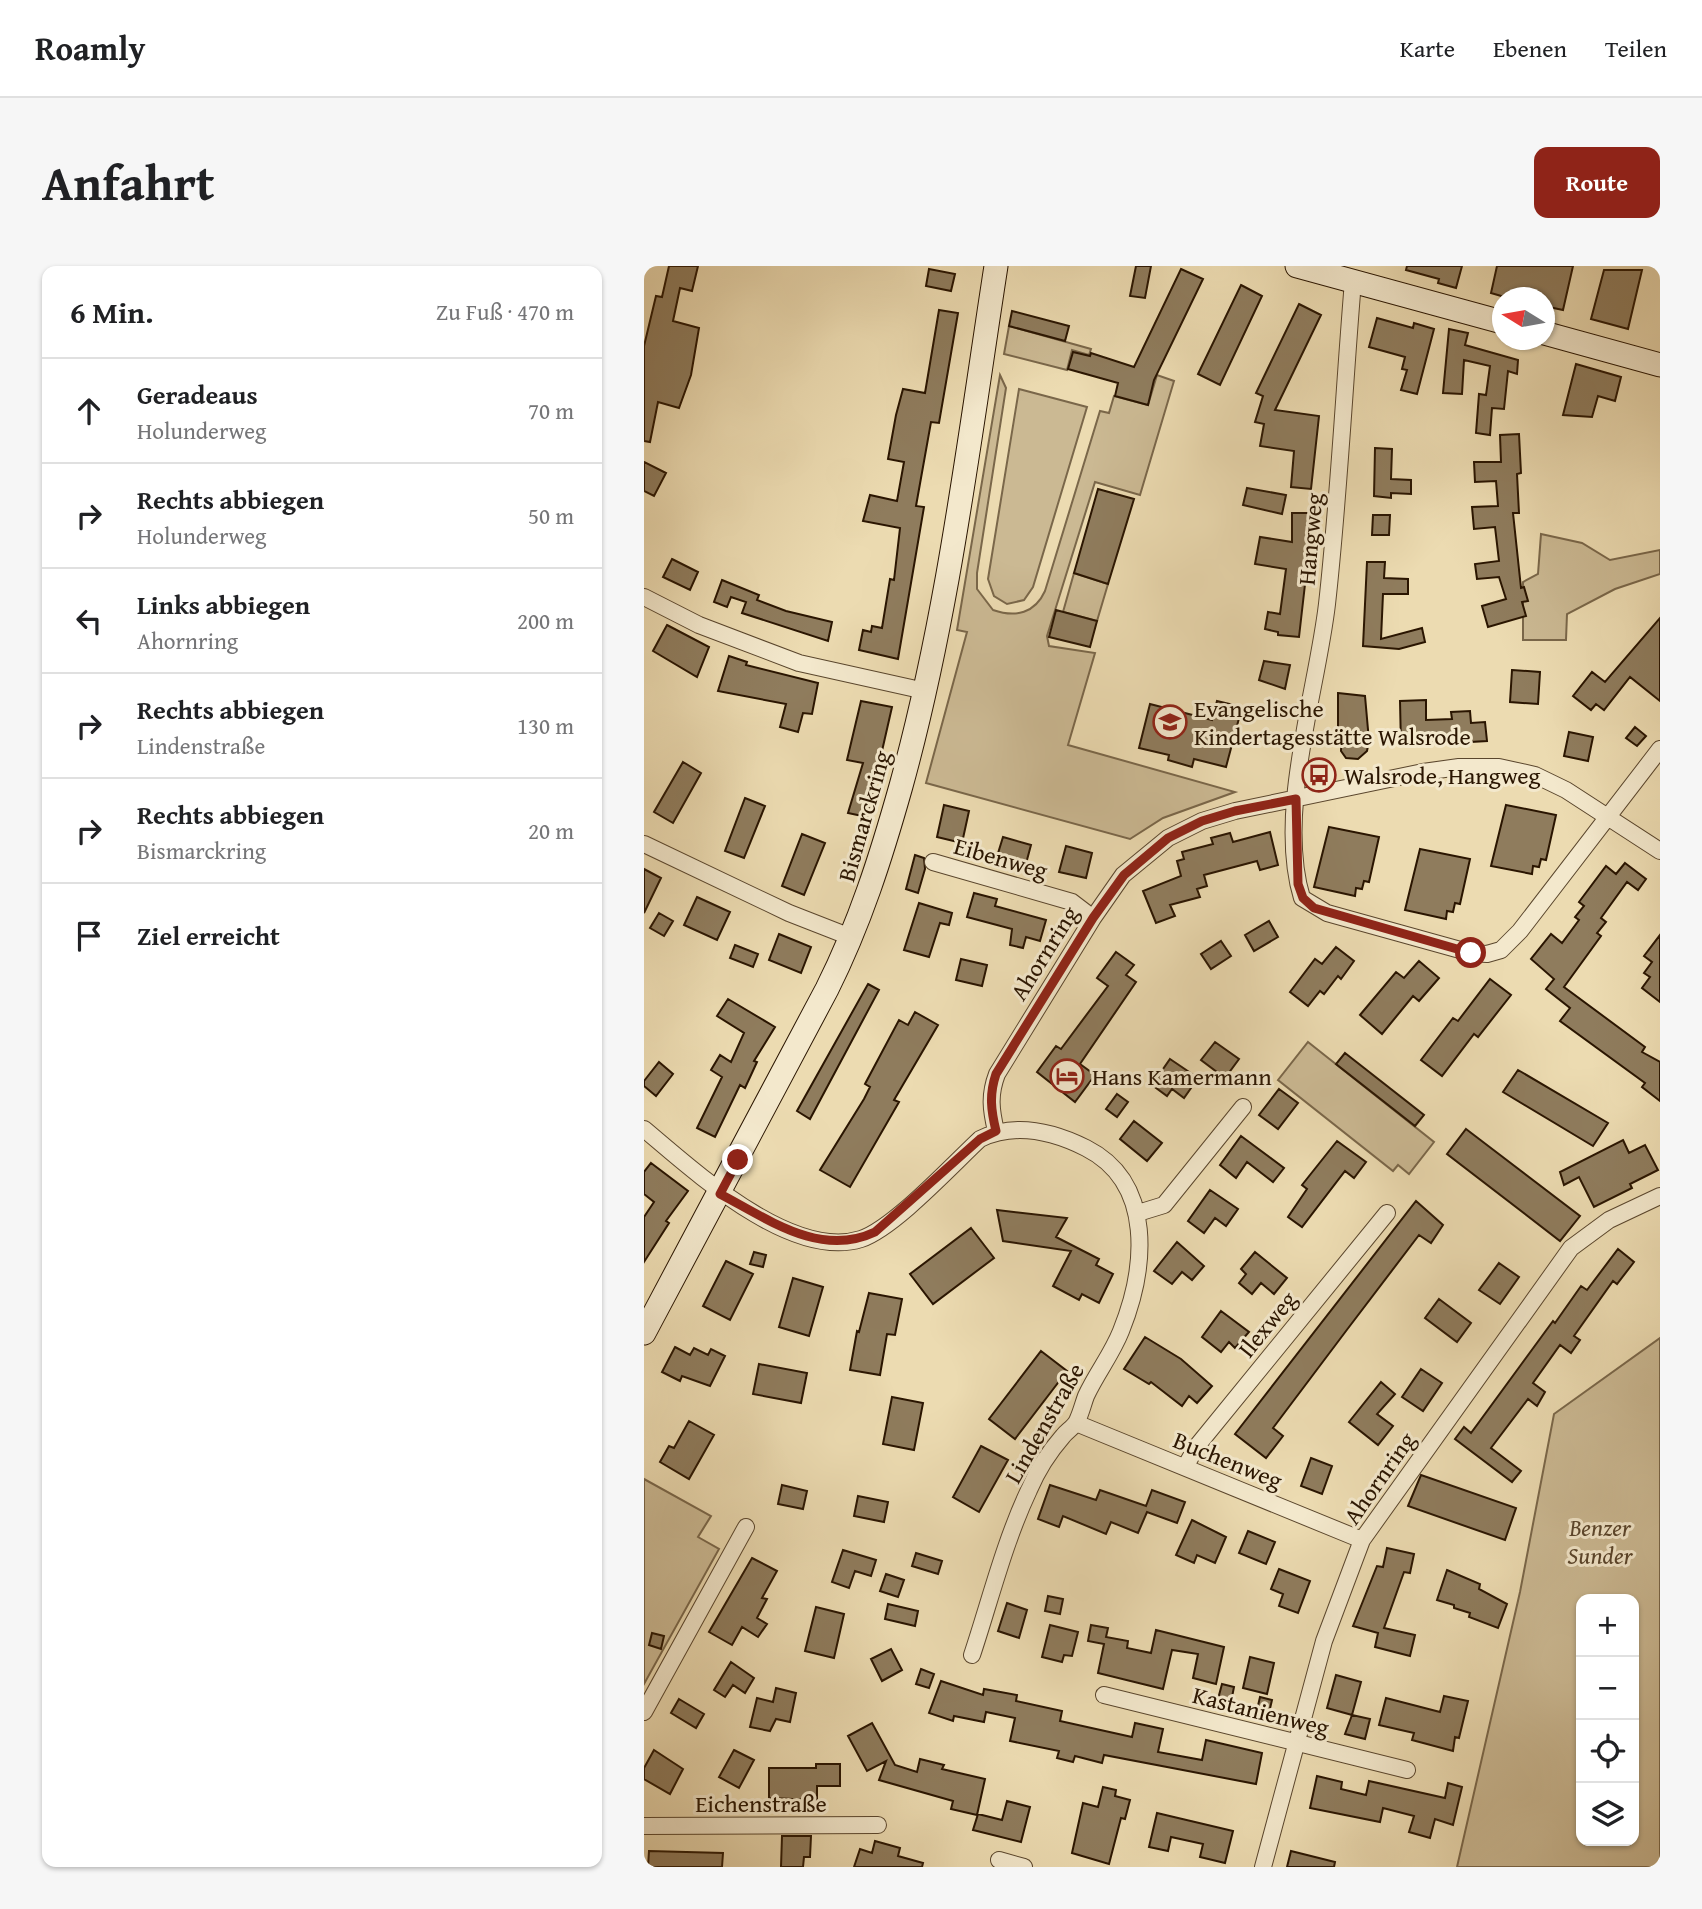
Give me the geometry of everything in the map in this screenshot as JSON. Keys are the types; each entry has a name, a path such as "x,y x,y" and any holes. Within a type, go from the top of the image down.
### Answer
{"street":[{"name":"Bismarckring","path":"644,1333 720,1194 853,937 885,843 925,691 957,523 996,266"},
{"path":"1297,266 1492,319"},
{"name":"Hangweg","path":"1353,281 1327,605 1296,799 1298,884 1303,898 1314,908 1471,953 1487,954 1501,950 1520,931 1607,814 1660,750"},
{"path":"1555,336 1660,365"},
{"path":"644,597 699,625 799,663 925,691"},
{"name":"Ahornring","path":"996,1131 990,1098 996,1074 1093,918 1124,875 1168,838 1202,821 1423,772 1458,767 1499,767 1535,775 1607,814 1660,851"},
{"path":"644,844 789,913 853,937"},
{"name":"Eibenweg","path":"933,862 1072,902 1093,918"},
{"path":"1138,1213 1164,1205 1243,1107"},
{"name":"Lindenstraße","path":"972,1656 1029,1489 1049,1455 1076,1423 1086,1396 1122,1330 1137,1270 1141,1239 1138,1213 1126,1184 1100,1155 1062,1136 1020,1128 996,1131"},
{"path":"644,1129 720,1194 791,1233 815,1240 860,1239 899,1213 980,1139 996,1131"},
{"name":"Ahornring","path":"1263,1867 1324,1641 1362,1540 1571,1248 1609,1220 1660,1196"},
{"name":"Ilexweg","path":"1185,1467 1196,1446 1387,1213"},
{"name":"Buchenweg","path":"1076,1423 1362,1540"},
{"path":"644,1712 746,1527"},
{"name":"Kastanienweg","path":"1104,1695 1407,1770"},
{"name":"Eichenstraße","path":"644,1826 878,1825"},
{"path":"999,1860 1024,1867"}],"green space":[{"path":"1009,326 1091,349 1089,355 1072,350 1067,370 1004,354"},
{"path":"1000,375 1006,388 977,573 977,589 993,610 1009,614 1030,609 1045,591 1100,411 1109,413 1114,396 1148,405 1157,375 1174,381 1140,495 1095,482 1047,636 1049,646 1095,653 1068,745 1235,792 1163,818 1130,839 926,783 967,632 957,630"},
{"path":"1019,389 1087,407 1033,587 1024,600 1007,604 994,596 988,579"},
{"path":"1541,534 1582,543 1610,560 1660,550 1660,574 1615,589 1567,614 1566,640 1523,640 1523,582 1538,574"},
{"path":"1074,573 1108,584 1097,621 1063,612"},
{"path":"1308,1042 1434,1142 1409,1174 1398,1165 1393,1171 1278,1080"},
{"name":"Benzer Sunder","path":"1660,1338 1660,1867 1457,1867 1520,1592 1554,1414"},
{"path":"644,1479 711,1516 698,1537 719,1549 644,1684"}],"building":[{"path":"669,266 698,266 692,291 680,288 673,321 699,328 691,375 679,408 658,402 650,442 644,441 644,346 656,296 662,297"},
{"path":"1136,266 1151,266 1145,298 1130,296"},
{"path":"1407,266 1462,266 1456,288 1438,283 1439,279 1406,270"},
{"path":"1497,266 1573,266 1563,310 1555,308 1555,287 1492,287"},
{"path":"929,269 955,274 951,291 926,286"},
{"path":"1181,269 1203,279 1154,380 1148,405 1115,396 1118,383 1068,369 1073,352 1090,356 1091,353 1134,367"},
{"path":"1604,270 1642,270 1628,329 1591,319"},
{"path":"1241,285 1262,296 1220,385 1198,374"},
{"path":"1299,304 1321,315 1275,410 1319,416 1311,489 1291,487 1294,451 1260,446 1264,424 1255,422 1263,396 1256,393"},
{"path":"939,310 958,313 939,423 931,422 916,506 924,507 898,659 859,650 863,630 871,632 872,626 882,628 890,579 894,580 900,528 863,521 870,495 897,501 904,462 888,459 896,415 903,389 925,393"},
{"path":"1012,311 1069,326 1065,341 1009,326"},
{"path":"1377,318 1413,328 1414,323 1434,329 1417,394 1401,390 1407,370 1402,369 1405,357 1369,347"},
{"path":"1449,329 1468,333 1465,345 1518,360 1517,374 1508,371 1504,409 1492,408 1490,435 1476,433 1479,394 1486,395 1490,366 1464,360 1462,394 1443,393"},
{"path":"1576,364 1621,377 1615,401 1598,396 1592,417 1563,415"},
{"path":"1519,434 1519,513 1513,513 1521,588 1524,587 1528,601 1522,602 1526,616 1488,627 1482,606 1506,599 1499,577 1477,579 1475,564 1499,561 1495,527 1474,529 1472,507 1498,506 1496,481 1475,482 1474,462 1501,462 1500,435"},
{"path":"1375,448 1392,449 1391,479 1411,480 1411,494 1391,493 1391,498 1374,496"},
{"path":"644,462 666,473 654,496 644,491"},
{"path":"1247,488 1286,495 1282,514 1243,505"},
{"path":"1098,489 1134,499 1108,584 1074,573"},
{"path":"1292,513 1309,513 1308,558 1299,637 1278,635 1278,632 1265,629 1268,612 1280,614 1286,569 1255,564 1260,537 1292,542"},
{"path":"1373,515 1390,515 1389,535 1372,535"},
{"path":"672,559 698,572 690,590 663,577"},
{"path":"1367,562 1385,562 1384,578 1408,579 1408,594 1383,594 1381,639 1422,628 1425,642 1399,649 1363,646"},
{"path":"722,580 759,595 757,600 786,611 832,622 828,641 742,613 746,602 731,597 727,607 714,602"},
{"path":"1056,610 1097,621 1090,647 1049,637"},
{"path":"1660,618 1660,701 1630,677 1604,710 1596,704 1591,710 1573,696 1592,672 1605,682"},
{"path":"667,625 709,647 697,677 653,651"},
{"path":"729,656 747,662 746,665 818,683 812,714 803,713 798,732 780,727 786,704 718,691"},
{"path":"1264,661 1290,665 1285,689 1259,680"},
{"path":"1512,670 1540,672 1538,704 1510,702"},
{"path":"1338,693 1365,696 1369,741 1367,751 1358,759 1346,758 1341,751 1342,729 1338,728"},
{"path":"1426,700 1426,720 1452,719 1451,712 1470,711 1471,723 1485,722 1487,741 1401,746 1400,701"},
{"path":"861,701 892,707 867,817 848,813 863,763 847,760"},
{"path":"1217,701 1242,707 1226,767 1194,759 1192,767 1168,760 1169,755 1139,748 1150,704 1212,720"},
{"path":"1635,727 1646,736 1637,746 1626,738"},
{"path":"1569,732 1593,737 1588,761 1564,756"},
{"path":"683,762 701,773 673,823 654,812"},
{"path":"745,798 765,806 744,858 725,851"},
{"path":"944,805 969,811 962,843 937,837"},
{"path":"1506,805 1556,815 1546,860 1541,859 1539,867 1533,866 1532,874 1491,866"},
{"path":"1329,827 1379,837 1369,882 1364,881 1362,889 1356,888 1355,896 1314,887"},
{"path":"1270,832 1278,865 1260,870 1257,861 1204,875 1207,886 1197,889 1200,897 1170,905 1175,916 1156,923 1143,891 1181,876 1177,861 1184,859 1182,852 1213,844 1211,838 1230,833 1233,842"},
{"path":"802,834 825,843 804,895 782,886"},
{"path":"1003,837 1031,845 1024,871 995,863"},
{"path":"1066,846 1092,853 1086,878 1059,872"},
{"path":"1420,849 1470,859 1460,904 1455,903 1453,912 1447,911 1446,919 1405,910"},
{"path":"915,855 924,858 925,869 918,893 906,889"},
{"path":"1625,863 1646,879 1638,890 1627,882 1601,918 1606,922 1597,933 1601,936 1564,987 1645,1047 1642,1052 1660,1062 1660,1101 1642,1087 1645,1083 1560,1021 1570,1008 1546,989 1554,979 1531,959 1551,934 1562,943 1579,920 1575,917 1584,906 1579,902 1606,866 1616,874"},
{"path":"644,869 661,878 644,913"},
{"path":"974,893 997,899 995,906 1046,920 1040,941 1026,937 1023,948 1010,945 1012,929 967,917"},
{"path":"697,897 730,912 717,940 684,925"},
{"path":"919,903 952,913 949,925 940,923 929,957 904,950"},
{"path":"659,913 673,921 664,936 650,928"},
{"path":"1269,921 1278,937 1254,951 1245,935"},
{"path":"779,934 811,947 801,973 769,960"},
{"path":"1660,935 1660,1002 1642,988 1650,977 1644,973 1652,962 1644,956"},
{"path":"1221,941 1231,956 1211,969 1201,954"},
{"path":"735,945 758,954 753,967 730,958"},
{"path":"1336,947 1354,961 1341,979 1338,976 1324,994 1320,991 1308,1006 1290,992 1315,959 1322,964"},
{"path":"1116,952 1134,965 1126,975 1136,982 1080,1064 1095,1075 1075,1102 1037,1072 1056,1046 1061,1049 1108,986 1097,978"},
{"path":"961,959 987,965 982,986 956,980"},
{"path":"1419,961 1439,978 1419,1001 1413,996 1382,1034 1360,1015 1396,972 1404,978"},
{"path":"1490,979 1511,995 1478,1037 1474,1034 1442,1076 1421,1060 1453,1018 1458,1021"},
{"path":"868,984 879,990 810,1119 797,1111"},
{"path":"728,999 775,1027 754,1061 757,1062 745,1088 740,1085 715,1137 697,1128 722,1077 711,1070 720,1055 731,1062 744,1033 717,1016"},
{"path":"915,1012 938,1025 894,1100 899,1102 850,1187 820,1170 864,1099 870,1087 865,1084 899,1020 908,1025"},
{"path":"1215,1042 1239,1059 1225,1078 1201,1060"},
{"path":"1345,1053 1424,1115 1415,1126 1336,1064"},
{"path":"1170,1059 1198,1078 1184,1098 1172,1089 1167,1096 1152,1085"},
{"path":"659,1062 673,1074 656,1096 644,1086 644,1081"},
{"path":"1518,1070 1608,1123 1593,1146 1503,1092"},
{"path":"1279,1089 1298,1103 1278,1129 1259,1115"},
{"path":"1117,1094 1128,1102 1117,1117 1106,1109"},
{"path":"1134,1121 1162,1143 1147,1161 1120,1139"},
{"path":"1466,1129 1580,1216 1560,1241 1447,1154"},
{"path":"1241,1136 1284,1168 1273,1182 1247,1162 1236,1178 1220,1165"},
{"path":"1623,1140 1629,1153 1645,1145 1658,1170 1630,1184 1632,1188 1594,1207 1579,1177 1564,1185 1560,1172"},
{"path":"1337,1141 1366,1162 1354,1178 1345,1171 1302,1227 1288,1217 1307,1189 1302,1185"},
{"path":"651,1163 688,1191 666,1221 669,1223 644,1262 644,1217 654,1202 644,1194 644,1172"},
{"path":"1210,1190 1238,1209 1226,1226 1215,1218 1204,1233 1188,1221"},
{"path":"1416,1201 1443,1225 1431,1243 1419,1235 1346,1331 1273,1428 1283,1436 1266,1458 1235,1434"},
{"path":"997,1210 1067,1218 1056,1237 1099,1259 1096,1265 1113,1274 1099,1303 1082,1294 1079,1300 1053,1286 1071,1251 1003,1241"},
{"path":"971,1228 994,1258 933,1304 910,1274"},
{"path":"1177,1242 1204,1266 1192,1280 1182,1272 1172,1284 1154,1271"},
{"path":"1618,1249 1634,1262 1617,1284 1613,1281 1574,1336 1580,1340 1571,1353 1560,1345 1533,1383 1545,1392 1537,1406 1528,1399 1491,1448 1521,1471 1512,1482 1455,1439 1464,1427 1471,1433 1553,1321 1555,1323 1581,1286 1587,1290"},
{"path":"754,1252 766,1255 763,1267 750,1264"},
{"path":"1255,1252 1287,1278 1274,1294 1261,1283 1252,1294 1239,1283 1246,1274 1241,1269"},
{"path":"726,1261 753,1274 730,1320 703,1306"},
{"path":"1499,1263 1519,1277 1500,1304 1479,1290"},
{"path":"793,1278 823,1287 809,1336 779,1327"},
{"path":"869,1293 902,1299 895,1335 887,1334 880,1375 850,1370 857,1331 859,1332"},
{"path":"1439,1299 1471,1323 1457,1342 1425,1318"},
{"path":"1221,1311 1249,1332 1235,1348 1229,1342 1221,1352 1202,1337"},
{"path":"1145,1337 1181,1359 1212,1386 1197,1403 1189,1396 1182,1406 1151,1382 1149,1384 1124,1369"},
{"path":"675,1347 690,1355 694,1348 708,1355 711,1349 725,1356 710,1386 682,1376 680,1381 662,1372"},
{"path":"1041,1351 1067,1371 1015,1439 989,1419"},
{"path":"759,1364 807,1373 801,1403 753,1394"},
{"path":"1421,1369 1442,1383 1423,1411 1402,1397"},
{"path":"1381,1382 1395,1394 1377,1414 1393,1426 1378,1445 1349,1422"},
{"path":"892,1397 923,1403 914,1450 883,1444"},
{"path":"689,1421 714,1435 689,1479 660,1462 669,1446 674,1448"},
{"path":"981,1446 1008,1460 979,1512 953,1497"},
{"path":"1311,1458 1332,1466 1322,1494 1301,1486"},
{"path":"1421,1475 1516,1508 1505,1540 1408,1506"},
{"path":"782,1485 807,1491 803,1509 778,1504"},
{"path":"1050,1485 1096,1500 1100,1490 1146,1506 1152,1490 1185,1502 1177,1523 1147,1512 1138,1533 1111,1522 1106,1534 1063,1516 1059,1527 1038,1519"},
{"path":"858,1496 888,1502 884,1522 854,1516"},
{"path":"1192,1520 1226,1537 1215,1563 1197,1555 1194,1563 1176,1555"},
{"path":"1248,1531 1275,1542 1266,1564 1239,1553"},
{"path":"1387,1548 1414,1554 1410,1573 1404,1572 1384,1628 1415,1635 1410,1656 1375,1647 1378,1633 1353,1626 1377,1566 1383,1567"},
{"path":"843,1550 876,1560 871,1576 855,1571 849,1588 832,1582"},
{"path":"916,1553 942,1561 938,1574 912,1566"},
{"path":"752,1558 777,1571 762,1598 767,1599 757,1618 767,1624 758,1637 742,1627 732,1645 709,1632"},
{"path":"1279,1569 1310,1581 1298,1613 1279,1606 1283,1594 1271,1589"},
{"path":"1447,1570 1480,1584 1479,1589 1507,1604 1498,1628 1469,1617 1470,1613 1454,1608 1454,1605 1437,1600"},
{"path":"886,1574 904,1580 898,1597 880,1591"},
{"path":"1048,1596 1063,1599 1060,1614 1045,1611"},
{"path":"1007,1603 1027,1610 1019,1638 998,1631"},
{"path":"888,1604 918,1611 915,1626 885,1619"},
{"path":"816,1607 844,1614 834,1658 805,1651"},
{"path":"1050,1625 1078,1632 1072,1656 1064,1655 1062,1662 1042,1657"},
{"path":"1091,1625 1108,1628 1106,1637 1128,1641 1127,1648 1151,1653 1156,1630 1224,1647 1216,1684 1193,1678 1198,1654 1172,1650 1163,1689 1098,1673 1104,1644 1088,1641"},
{"path":"652,1633 664,1636 661,1649 649,1645"},
{"path":"891,1649 902,1670 882,1681 871,1659"},
{"path":"1250,1657 1274,1663 1267,1694 1243,1688"},
{"path":"731,1662 754,1678 745,1693 733,1685 725,1697 714,1690"},
{"path":"921,1669 934,1674 929,1688 916,1684"},
{"path":"1336,1675 1361,1682 1352,1715 1327,1708"},
{"path":"941,1681 983,1695 984,1689 1017,1695 1016,1701 1062,1711 1060,1721 1132,1737 1135,1723 1163,1729 1158,1752 1202,1760 1206,1740 1262,1753 1256,1784 1104,1755 1102,1763 1075,1756 1073,1762 1057,1758 1059,1751 1010,1741 1015,1718 986,1712 984,1722 954,1716 953,1721 929,1713"},
{"path":"1222,1684 1234,1687 1231,1702 1218,1699"},
{"path":"776,1688 796,1693 790,1722 776,1719 770,1731 750,1727 757,1698 773,1702"},
{"path":"1444,1696 1468,1701 1459,1738 1455,1737 1453,1751 1412,1740 1414,1733 1379,1725 1386,1698 1440,1712"},
{"path":"1260,1697 1272,1700 1269,1713 1257,1710"},
{"path":"679,1699 704,1714 696,1728 671,1713"},
{"path":"1352,1715 1370,1719 1365,1739 1345,1734"},
{"path":"872,1723 895,1765 917,1772 920,1759 944,1765 942,1769 985,1779 977,1815 951,1809 953,1801 879,1780 886,1761 867,1771 848,1736"},
{"path":"654,1750 683,1769 670,1794 644,1779 644,1768"},
{"path":"734,1750 754,1760 739,1788 719,1777"},
{"path":"816,1764 840,1764 840,1786 817,1786 817,1800 769,1798 769,1768 816,1768"},
{"path":"1317,1776 1342,1782 1341,1789 1366,1795 1369,1781 1445,1798 1448,1783 1462,1787 1453,1825 1435,1819 1430,1838 1409,1832 1414,1816 1383,1808 1380,1822 1310,1808"},
{"path":"1103,1787 1116,1790 1115,1796 1130,1800 1125,1819 1121,1818 1109,1864 1072,1853 1083,1803 1098,1807"},
{"path":"1007,1801 1030,1807 1021,1842 973,1830 978,1814 1002,1820"},
{"path":"1157,1813 1233,1831 1225,1863 1200,1857 1203,1844 1171,1837 1168,1851 1149,1847"},
{"path":"782,1836 811,1836 810,1857 804,1857 803,1867 781,1867"},
{"path":"875,1841 900,1848 898,1856 923,1863 922,1867 854,1867 860,1849 872,1853"},
{"path":"649,1851 723,1853 722,1867 648,1867"},
{"path":"1291,1851 1335,1862 1334,1867 1287,1867"}],"place":[{"name":"Evangelische Kindertagesstätte Walsrode","path":"1170,722"},
{"name":"Walsrode, Hangweg","path":"1319,775"},
{"name":"Hans Kamermann","path":"1067,1076"}],"route":[{"path":"738,1160 720,1194 791,1233 815,1240 840,1241 860,1239 875,1232 980,1139 996,1131 990,1106 990,1091 996,1074 1093,918 1124,875 1168,838 1202,821 1235,811 1296,799 1298,884 1303,898 1314,908 1326,914 1471,953"}]}
